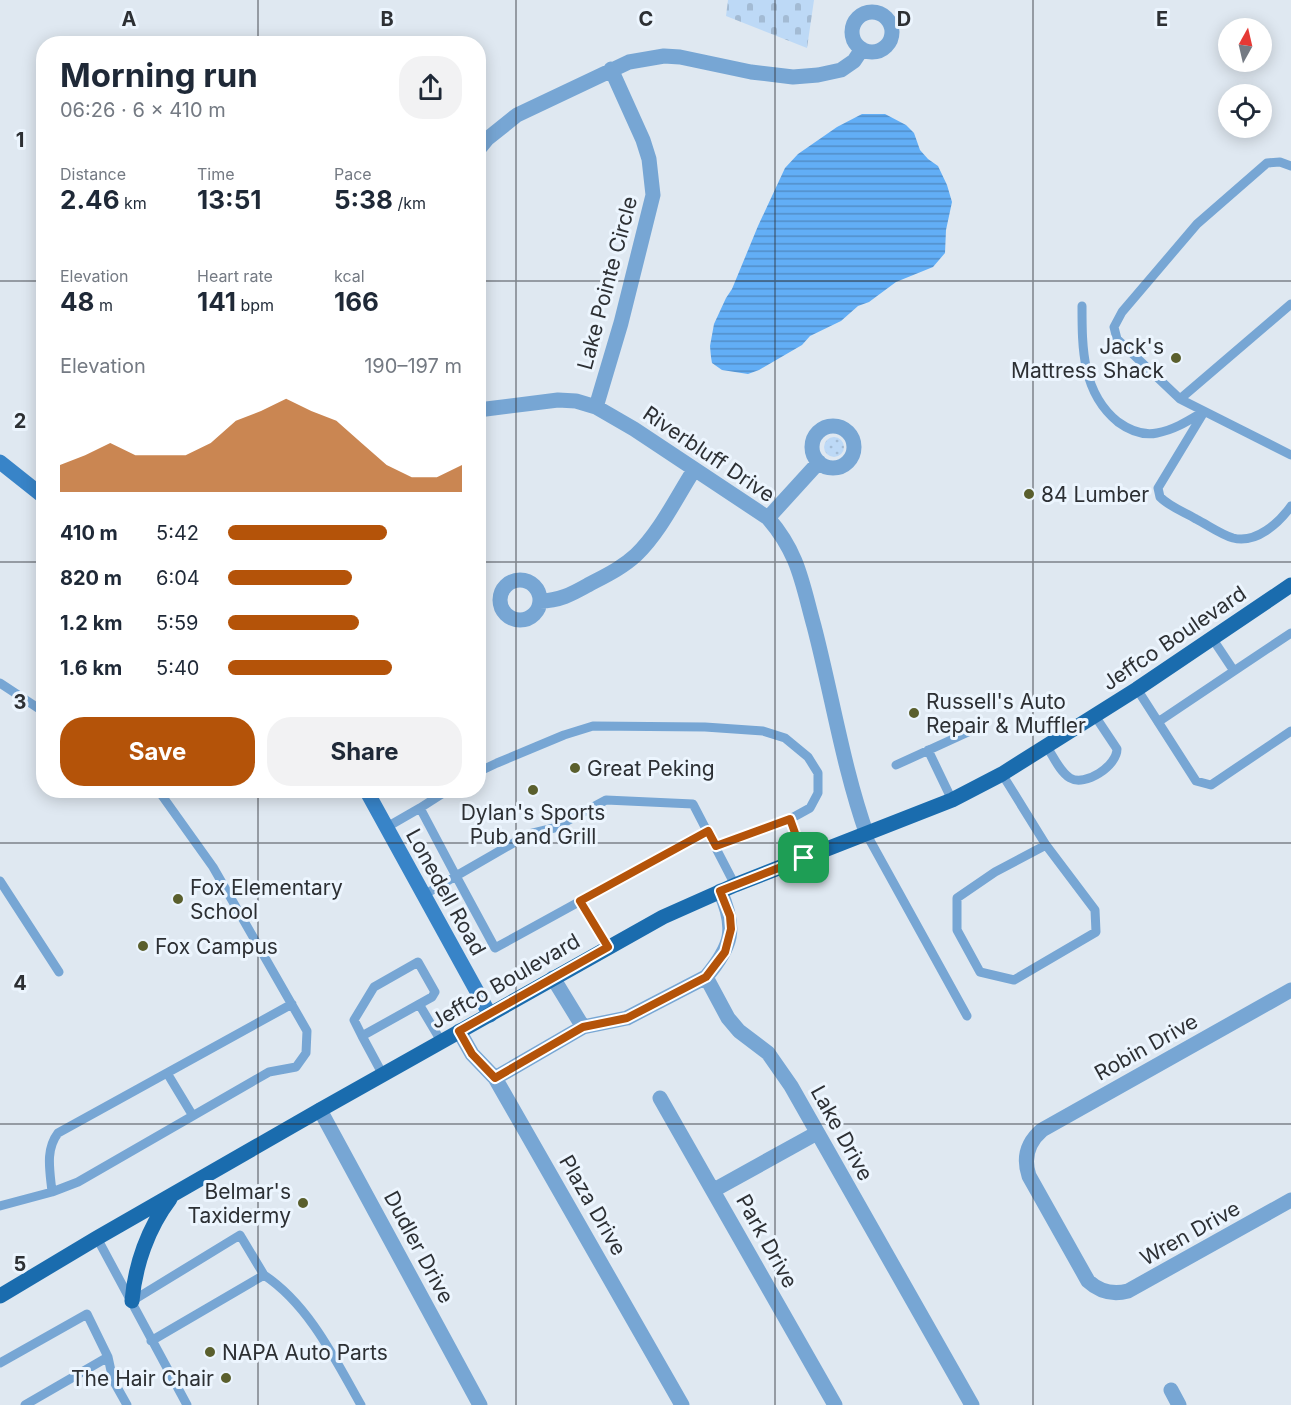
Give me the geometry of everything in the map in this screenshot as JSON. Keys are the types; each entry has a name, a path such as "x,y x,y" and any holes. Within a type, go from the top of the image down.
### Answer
{"main road":[{"name":"Jeffco Boulevard","path":"0,1296 174,1193 663,917 720,891 952,800 1002,774 1289,591"},
{"path":"132,1301 135,1276 150,1234 159,1215 174,1193"}],"street":[{"path":"486,140 517,116 629,62 664,56 702,61 768,75 793,77 841,70 854,61 862,50"},
{"name":"Lake Pointe Circle","path":"596,407 621,323 653,195 649,159 611,69"},
{"name":"Riverbluff Drive","path":"486,409 558,400 576,401 596,407 634,429 768,518 783,536 795,559 822,658 855,799 867,835"},
{"path":"0,462 36,491"},
{"path":"768,518 819,462"},
{"path":"540,601 568,596 636,556 664,518 694,470"},
{"name":"Lonedell Road","path":"371,798 490,1015"},
{"path":"495,1078 583,1027 627,1018 706,977 725,952 731,929 730,916 720,891"},
{"name":"Lake Drive","path":"706,977 728,1018 739,1031 768,1053 791,1086 972,1405"},
{"path":"553,978 583,1027"},
{"name":"Robin Drive","path":"1106,1292 1088,1281 1029,1176 1026,1162 1028,1148 1042,1130 1291,990"},
{"name":"Plaza Drive","path":"459,1031 472,1054 495,1078 682,1405"},
{"name":"Park Drive","path":"660,1098 835,1405"},
{"name":"Dudler Drive","path":"320,1110 480,1405"},
{"path":"714,1190 817,1132"},
{"name":"Wren Drive","path":"1106,1292 1128,1291 1291,1200"},
{"path":"1171,1390 1179,1405"}],"lane":[{"path":"1291,166 1280,162 1267,163 1197,224 1122,312 1114,327 1117,339 1180,399 1291,455"},
{"path":"1180,399 1291,304"},
{"path":"1082,306 1087,372 1093,392 1108,414 1123,426 1137,433 1155,434 1174,429 1204,412"},
{"path":"1204,412 1162,480 1158,488 1160,498 1226,535 1242,539 1257,535 1277,523 1291,506"},
{"path":"1158,722 1291,633"},
{"path":"1212,638 1234,671"},
{"path":"0,683 36,707"},
{"path":"1137,689 1196,781 1211,785 1291,731"},
{"path":"1047,747 1066,776 1078,782 1110,765 1117,749 1095,716"},
{"path":"486,768 564,735 593,726 705,727 763,731 785,738 808,757 818,773 818,793 810,808 790,819 716,846"},
{"path":"896,765 977,728"},
{"path":"928,750 952,800"},
{"path":"1002,774 1046,845 1095,910 1096,932 1014,981 981,972 957,930 957,898 994,872 1046,845"},
{"path":"0,1206 52,1192 78,1182 269,1072 296,1067 306,1053 307,1031 292,1004 213,867 164,798"},
{"path":"387,827 436,798"},
{"path":"424,895 529,834 554,828 606,800 693,804 735,885"},
{"path":"420,808 495,948 708,831"},
{"path":"790,819 804,858"},
{"path":"867,835 967,1016"},
{"path":"0,881 59,972"},
{"path":"580,901 608,947"},
{"path":"362,1036 432,997 435,992 418,963 374,987 354,1020 362,1036 383,1075"},
{"path":"52,1192 49,1156 51,1143 58,1133 292,1004"},
{"path":"419,1004 441,1041"},
{"path":"167,1073 193,1116"},
{"path":"132,1301 240,1235 264,1275 280,1286 295,1302 326,1345 361,1405"},
{"path":"97,1238 186,1405"},
{"path":"151,1341 264,1275"},
{"path":"0,1363 87,1314 108,1357 113,1380 127,1405"},
{"path":"25,1405 108,1357"}],"green space":[{"path":"728,0 814,0 807,48 726,16"},
{"path":"834,437 841,440 844,447 841,454 834,457 827,454 824,447 827,440"}],"water":[{"path":"862,114 885,114 906,125 914,133 920,150 938,166 952,202 946,230 945,253 933,267 896,282 869,302 858,306 841,321 810,336 802,345 759,370 748,374 722,370 712,363 710,346 714,324 732,289 785,168 798,154 837,127"}],"place":[{"name":"Jack's Mattress Shack","path":"1176,358"},
{"name":"84 Lumber","path":"1029,494"},
{"name":"Russell's Auto Repair & Muffler","path":"914,713"},
{"name":"Great Peking","path":"575,768"},
{"name":"Dylan's Sports Pub and Grill","path":"533,790"},
{"name":"Fox Elementary School","path":"178,899"},
{"name":"Fox Campus","path":"143,946"},
{"name":"Belmar's Taxidermy","path":"303,1203"},
{"name":"NAPA Auto Parts","path":"210,1352"},
{"name":"The Hair Chair","path":"226,1378"}],"route":[{"path":"790,819 804,858 720,891 730,916 731,929 729,943 716,965 706,977 627,1018 583,1027 495,1078 472,1054 459,1031 608,947 580,901 708,831 716,846 790,819"}]}
